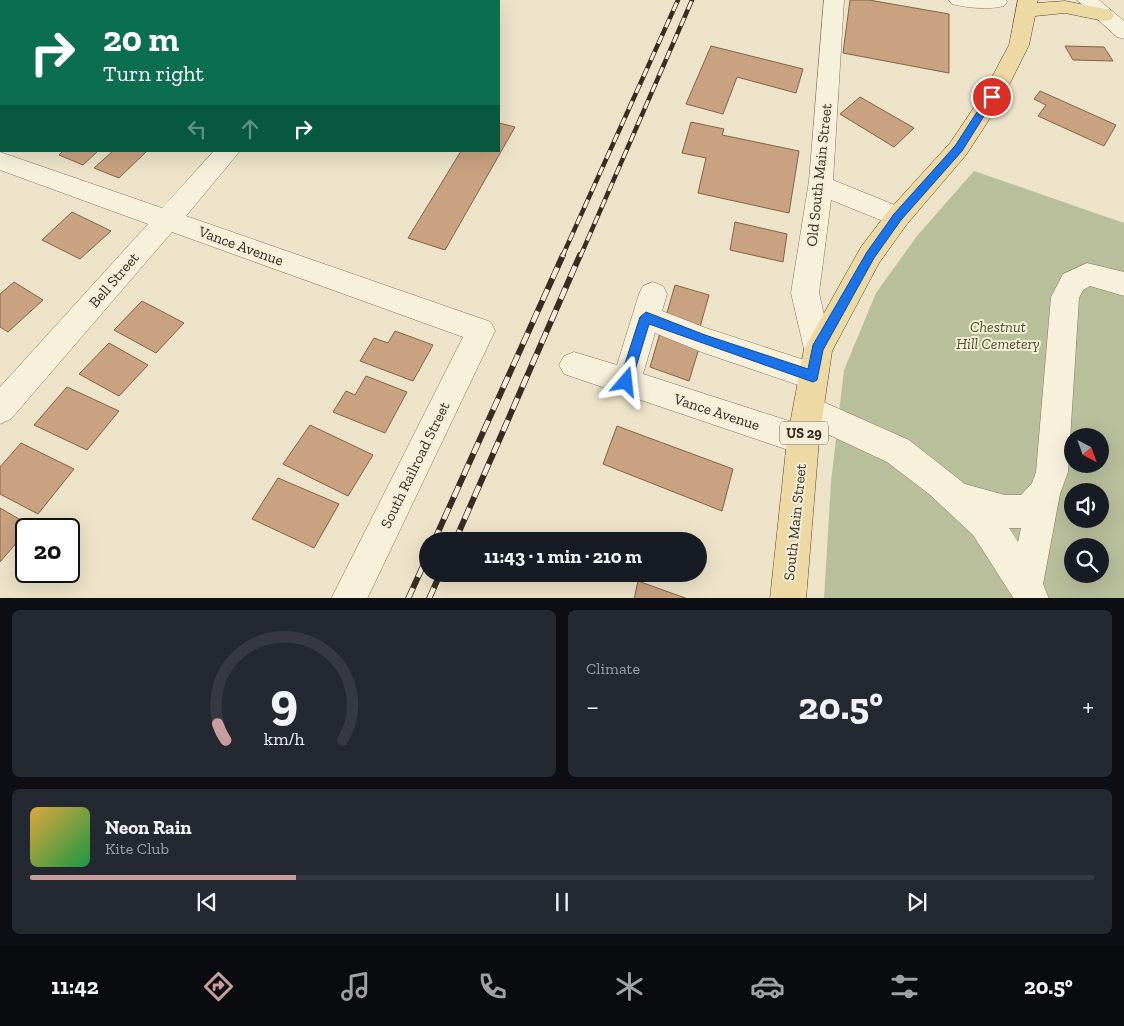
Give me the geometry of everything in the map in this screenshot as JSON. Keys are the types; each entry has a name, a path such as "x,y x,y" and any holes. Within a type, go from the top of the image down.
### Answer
{"main road":[{"path":"1027,6 1074,6 1104,15"},
{"name":"South Main Street","path":"788,598 806,425 815,363 870,255 898,217 958,149 992,97 1018,44 1027,6"}],"street":[{"name":"Old South Main Street","path":"815,363 805,293 820,186 834,0"},
{"path":"959,0 997,1 1027,6"},
{"path":"1086,0 1124,32"},
{"name":"Bell Street","path":"0,409 227,152"},
{"name":"Vance Avenue","path":"0,161 481,331"},
{"path":"820,186 898,217"},
{"path":"1029,591 1044,494 1052,472 1065,297 1073,282 1087,274 1124,284"},
{"path":"626,382 649,305 704,340 815,363"},
{"name":"South Railroad Street","path":"348,598 481,331"},
{"name":"Vance Avenue","path":"574,365 626,382 806,425 898,451 958,498 985,523 1029,591"},
{"path":"958,498 1004,512 1029,511 1044,494"}],"green space":[{"name":"Chestnut Hill Cemetery","path":"974,171 1124,223 1124,598 824,598 831,482 844,370 876,293 917,236"}],"building":[{"path":"850,0 869,0 949,14 949,73 843,53"},
{"path":"711,46 803,69 796,93 737,77 723,114 686,104"},
{"path":"1065,46 1104,47 1113,61 1073,60"},
{"path":"1040,91 1116,125 1104,146 1038,116 1046,105 1034,99"},
{"path":"860,97 914,128 894,147 840,114"},
{"path":"691,122 724,129 722,135 799,151 789,213 698,193 706,158 682,153"},
{"path":"500,123 515,127 445,250 408,238 460,152 500,152"},
{"path":"62,152 97,152 83,165 59,155"},
{"path":"112,152 146,152 119,178 94,168"},
{"path":"72,212 111,231 80,259 42,240"},
{"path":"735,222 787,234 783,262 730,250"},
{"path":"14,282 43,300 8,332 0,327 0,294"},
{"path":"675,285 709,295 698,334 664,323"},
{"path":"142,301 184,323 156,353 114,330"},
{"path":"395,331 433,345 413,381 360,361 374,338 388,343"},
{"path":"660,333 700,345 689,381 650,367"},
{"path":"109,343 148,365 119,396 79,374"},
{"path":"366,376 407,392 385,433 333,412 346,391 355,395"},
{"path":"67,387 119,411 87,450 34,425"},
{"path":"310,425 373,455 348,496 283,464"},
{"path":"617,426 733,469 722,511 603,464"},
{"path":"21,443 74,469 38,514 0,494 0,467"},
{"path":"278,478 339,504 314,548 252,519"},
{"path":"0,508 17,518 15,518 15,545 0,562"},
{"path":"638,582 641,582 685,598 634,598"}],"railway":[{"path":"562,257 678,0"},
{"path":"580,257 692,0"},
{"path":"438,532 563,255"},
{"path":"459,532 580,255"},
{"path":"408,598 419,575"},
{"path":"429,598 436,582"}],"route":[{"path":"626,382 646,317 704,340 813,376 818,349 870,255 898,217 958,149 992,97"}]}
